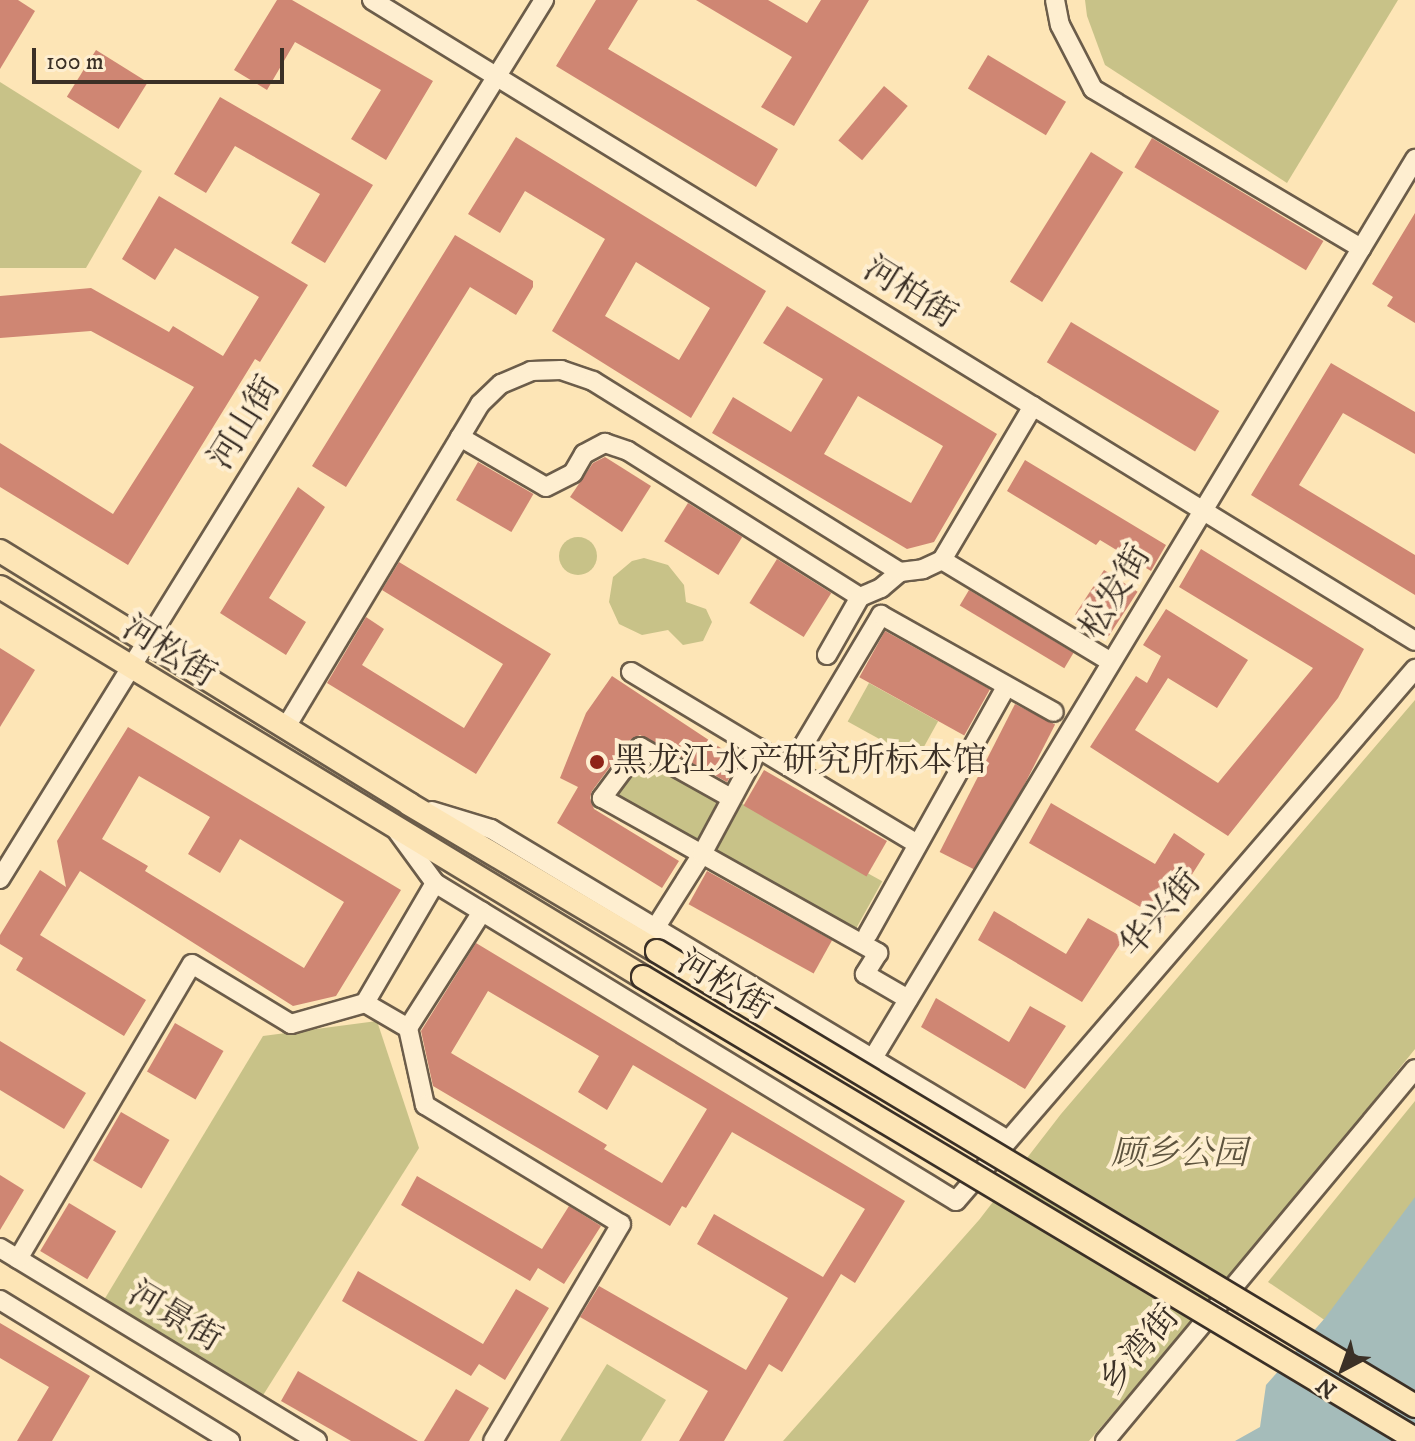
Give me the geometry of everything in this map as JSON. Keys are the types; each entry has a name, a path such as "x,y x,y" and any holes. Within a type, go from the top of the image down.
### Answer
{"main road":[{"name":"河松街","path":"0,551 409,804 655,940 1415,1406"},
{"name":"河松街","path":"0,587 397,831 1415,1439"}],"street":[{"name":"河柏街","path":"372,0 1415,641"},
{"name":"河山街","path":"0,879 544,0"},
{"path":"1055,0 1060,25 1093,89 1361,248"},
{"name":"松发街","path":"873,1058 1415,159"},
{"path":"286,727 480,404 501,384 531,371 561,370 593,381 900,572"},
{"path":"827,655 860,597 881,588 900,572 923,569 942,560 1033,406"},
{"path":"460,437 546,487 573,473 584,454 605,443 628,451 860,597"},
{"path":"942,560 1111,662"},
{"path":"791,766 881,615 1054,712"},
{"name":"华兴街","path":"482,912 956,1201 1415,669"},
{"path":"631,672 917,844"},
{"path":"868,934 1006,687"},
{"path":"731,798 640,747 602,798 878,953 865,974 908,999"},
{"path":"759,748 655,940 873,1058 1008,1140"},
{"path":"397,831 435,883 482,912 408,1028 425,1105 621,1224 493,1441"},
{"path":"18,1259 192,964 291,1024 365,1003 435,883"},
{"path":"365,1003 408,1028"},
{"name":"乡湾街","path":"1105,1441 1225,1301 1415,1069"},
{"name":"河景街","path":"0,1248 317,1441"},
{"path":"0,1300 230,1441"}],"green space":[{"path":"1085,0 1398,0 1287,183 1105,65 1087,16"},
{"path":"0,82 142,171 86,268 0,268"},
{"path":"578,537 592,542 597,556 592,570 578,575 564,570 559,556 564,542"},
{"path":"644,558 668,565 684,585 686,602 706,609 712,622 703,641 683,645 668,630 642,635 619,624 609,602 613,577 632,561"},
{"path":"869,683 938,721 917,760 848,721"},
{"name":"顾乡公园","path":"1415,700 1415,1049 1269,1231 1089,1441 783,1441 979,1220 1061,1114"},
{"path":"640,747 882,881 851,937 609,803"},
{"path":"377,1021 419,1148 260,1400 101,1305 263,1036"},
{"path":"1415,1101 1415,1381 1268,1282"},
{"path":"607,1364 666,1400 641,1441 560,1441"}],"water":[{"path":"1415,1197 1415,1434 1411,1441 1235,1441 1260,1427 1266,1385 1325,1318"}],"building":[{"path":"0,0 18,0 35,11 0,69"},
{"path":"277,0 292,0 433,81 386,160 351,139 381,90 295,42 267,90 234,70"},
{"path":"596,0 638,0 608,49 778,149 756,187 556,66"},
{"path":"696,0 768,0 807,23 821,0 869,0 794,126 761,107 792,57"},
{"path":"96,50 148,82 119,129 67,97"},
{"path":"988,55 1066,102 1046,135 968,88"},
{"path":"884,86 908,106 862,160 838,140"},
{"path":"220,97 373,185 325,263 291,243 320,194 235,146 206,193 174,174"},
{"path":"516,137 766,291 691,418 552,331 605,239 525,191 500,233 468,214","holes":["636,262 710,308 679,360 605,316"]},
{"path":"1152,138 1323,241 1306,270 1134,167"},
{"path":"1091,152 1123,172 1042,302 1010,282"},
{"path":"159,196 308,285 260,362 255,359 128,565 0,487 0,443 113,514 194,387 91,331 0,338 0,296 91,288 169,332 173,326 223,356 259,297 175,248 155,280 122,259"},
{"path":"1415,213 1415,323 1387,306 1393,297 1372,284"},
{"path":"455,235 533,281 533,287 516,315 470,287 346,487 312,466"},
{"path":"787,306 997,434 934,542 907,549 712,433 733,397 791,432 823,379 763,343","holes":["858,396 943,446 911,503 824,454"]},
{"path":"1071,322 1219,411 1195,451 1047,362"},
{"path":"1331,363 1415,412 1415,454 1343,413 1299,485 1415,555 1415,595 1251,495"},
{"path":"605,457 651,486 622,532 570,497 593,463"},
{"path":"1025,460 1166,545 1151,571 1100,540 1096,545 1007,491"},
{"path":"478,462 533,494 511,532 456,500"},
{"path":"298,487 325,507 269,598 306,622 286,655 220,613"},
{"path":"688,503 742,537 718,575 664,541"},
{"path":"1201,549 1364,649 1338,698 1228,836 1090,747 1136,676 1147,683 1161,656 1143,645 1166,609 1248,660 1217,708 1168,678 1135,730 1218,783 1313,668 1179,587"},
{"path":"777,559 831,593 804,637 749,603"},
{"path":"399,562 551,654 476,774 327,683 366,617 384,629 362,665 464,728 503,664 382,590"},
{"path":"1104,570 1138,592 1109,636 1075,614"},
{"path":"969,590 1074,653 1064,668 960,605"},
{"path":"885,631 990,689 964,736 859,677"},
{"path":"0,648 35,670 0,727"},
{"path":"612,676 739,760 727,782 640,735 630,740 592,791 590,798 594,809 679,861 662,888 557,823 578,787 560,778 586,713"},
{"path":"1015,704 1055,724 980,872 940,852"},
{"path":"128,727 401,890 336,996 293,1006 80,871 40,935 146,1000 124,1036 16,970 23,958 0,944 0,935 40,870 66,887 57,841","holes":["139,776 210,817 188,854 220,873 240,839 344,902 304,968 145,871 148,866 102,839"]},
{"path":"764,770 887,841 866,877 744,806"},
{"path":"1051,803 1155,864 1174,833 1205,854 1163,920 1029,843"},
{"path":"707,871 832,940 814,974 689,904"},
{"path":"994,911 1066,954 1088,918 1124,938 1082,1002 978,940"},
{"path":"476,943 905,1201 855,1283 841,1274 782,1372 769,1364 724,1441 679,1441 708,1391 580,1317 599,1286 746,1370 788,1298 697,1244 714,1214 823,1277 865,1209 732,1132 686,1208 682,1206 670,1226 433,1086 421,1031","holes":["488,991 599,1056 578,1092 607,1110 633,1065 707,1109 662,1183 604,1149 607,1145 451,1053"]},
{"path":"936,998 1009,1042 1030,1006 1066,1026 1025,1089 921,1027"},
{"path":"175,1023 223,1051 195,1099 147,1071"},
{"path":"0,1041 86,1093 64,1129 0,1090"},
{"path":"121,1112 169,1140 141,1188 93,1160"},
{"path":"0,1175 24,1190 0,1230"},
{"path":"417,1176 542,1249 569,1206 601,1226 564,1284 538,1268 530,1281 401,1205"},
{"path":"69,1203 116,1231 87,1279 40,1251"},
{"path":"358,1271 483,1344 516,1289 549,1308 505,1380 479,1364 471,1376 342,1301"},
{"path":"0,1323 90,1376 52,1441 17,1441 49,1387 0,1358"},
{"path":"298,1371 418,1441 351,1441 281,1401"},
{"path":"456,1389 489,1408 469,1441 424,1441"}],"place":[{"name":"黑龙江水产研究所标本馆","path":"597,762"}]}
